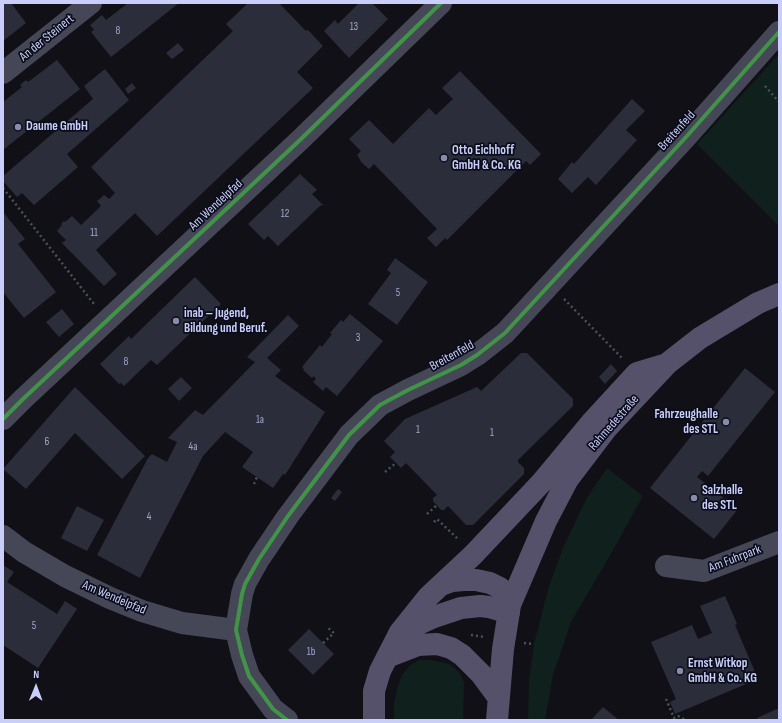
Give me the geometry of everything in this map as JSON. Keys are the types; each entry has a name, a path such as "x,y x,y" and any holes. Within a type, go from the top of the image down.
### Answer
{"main road":[{"name":"Rahmedestraße","path":"497,720 503,649 510,609 546,521 568,479 606,429 668,363 700,338 758,303 779,294"},
{"path":"374,720 374,692 380,671 400,632 428,597 444,584 473,555 542,482 591,423 637,373 668,363"},
{"path":"400,632 434,617 461,608 480,606 510,609 507,596 500,588 490,583 476,580 464,580 452,581 444,584"},
{"path":"387,657 418,645 437,644 451,648 462,655 481,674 498,697"}],"street":[{"name":"An der Steinert","path":"3,73 91,3"},
{"name":"Am Wendelpfad","path":"3,419 300,140 441,3"},
{"name":"Breitenfeld","path":"287,720 273,709 249,676 236,630 245,584 259,559 288,516 349,435 380,405 408,390 461,366 477,356 504,333 687,136 779,32"},
{"name":"Am Wendelpfad","path":"3,536 24,552 65,576 110,598 142,611 182,623 236,630"},
{"name":"Am Fuhrpark","path":"666,566 704,571 779,542"}],"path":[{"path":"765,86 779,102"},
{"path":"3,188 108,321"},
{"path":"549,285 637,373"},
{"path":"386,472 396,463"},
{"path":"254,484 258,477"},
{"path":"426,514 437,505"},
{"path":"434,522 437,519 456,537"},
{"path":"323,643 334,633 327,627"},
{"path":"666,699 674,718 678,716 685,720"}],"shaded area":[{"path":"779,54 779,226 697,144"},
{"path":"607,468 643,496 571,622 553,675 545,720 528,720 529,679 534,644 548,589 563,548 577,518 588,496"},
{"path":"419,660 431,660 450,664 459,672 464,682 463,720 394,720 394,704 402,675 410,665"}],"building":[{"path":"3,3 11,3 26,23 3,41"},
{"path":"128,3 179,3 111,57 91,32 94,30 90,25 102,15 106,20"},
{"path":"248,3 279,3 323,46 297,72 313,88 157,236 135,213 96,250 117,274 104,286 62,243 66,240 57,231 64,221 65,222 72,216 81,225 101,206 97,201 104,195 109,199 115,193 91,167 233,31 226,24"},
{"path":"359,3 372,3 388,19 349,58 324,31 335,20 338,24"},
{"path":"178,43 184,50 172,59 166,53"},
{"name":"Daume GmbH","path":"57,60 80,89 3,150 3,102 22,87 20,85 26,80 28,82"},
{"path":"105,69 129,100 67,154 78,167 34,205 22,193 17,197 3,181 3,176 93,99 84,86"},
{"name":"Otto Eichhoff GmbH & Co. KG","path":"460,71 541,154 530,165 526,161 447,240 445,238 436,247 427,238 437,229 374,164 369,169 362,163 357,155 361,151 349,139 369,120 393,144 429,108 436,115 453,99 442,88"},
{"path":"132,83 136,88 128,94 125,89"},
{"path":"632,99 645,111 626,130 637,140 596,185 588,177 572,193 558,179 572,162 574,164"},
{"path":"300,174 317,190 312,194 324,206 321,205 278,246 268,236 264,240 248,224"},
{"path":"3,212 25,239 18,244 56,292 24,318 3,292"},
{"path":"395,258 428,282 397,325 368,304 391,273 387,270"},
{"name":"inab – Jugend, Bildung und Beruf.","path":"195,277 221,304 157,365 151,360 124,386 121,383 119,384 100,364 129,336 131,339"},
{"path":"62,309 74,324 59,337 46,322"},
{"path":"350,314 383,341 337,396 326,387 323,391 313,382 316,379 314,376 312,378 303,370 304,369 302,367 320,345 322,347 332,334 330,333 341,320 343,322"},
{"path":"288,315 299,326 267,358 281,370 275,376 325,412 285,475 283,474 273,488 242,467 253,452 225,432 203,456 140,578 97,555 148,458 152,454 167,462 177,442 168,438 195,410 203,415 255,362 247,357"},
{"path":"521,353 527,353 573,399 573,406 518,460 524,468 524,474 473,525 466,525 448,506 444,510 441,510 433,501 433,498 437,495 406,463 401,468 390,457 395,452 384,441 405,419 477,387 481,391"},
{"path":"611,364 617,371 605,384 599,377"},
{"path":"745,368 775,392 708,476 702,471 697,477 738,509 714,539 650,488"},
{"path":"181,377 192,388 179,401 168,389"},
{"path":"75,387 145,456 122,479 75,433 26,489 3,469"},
{"path":"338,489 342,492 335,501 331,498"},
{"path":"77,506 104,520 87,551 61,538"},
{"path":"3,565 14,572 7,582 57,614 65,601 77,609 38,668 3,645"},
{"path":"725,596 737,624 735,625 758,679 675,714 670,702 676,699 651,642 692,625 698,639 712,633 700,606"},
{"path":"309,629 334,654 313,675 288,650"},
{"path":"603,707 619,720 591,720"},
{"path":"779,708 779,720 758,720 757,718"}],"cycle path":[{"path":"3,419 300,140 441,3"},
{"path":"287,720 273,709 249,676 236,630 245,584 259,559 288,516 349,435 380,405 461,365 477,355 505,333 687,136 779,32"}],"place":[{"name":"Daume GmbH","path":"18,127"},
{"name":"Otto Eichhoff GmbH & Co. KG","path":"444,158"},
{"name":"inab – Jugend, Bildung und Beruf.","path":"176,321"},
{"name":"Fahrzeughalle des STL","path":"726,422"},
{"name":"Salzhalle des STL","path":"694,498"},
{"name":"Ernst Witkop GmbH & Co. KG","path":"680,671"}]}
